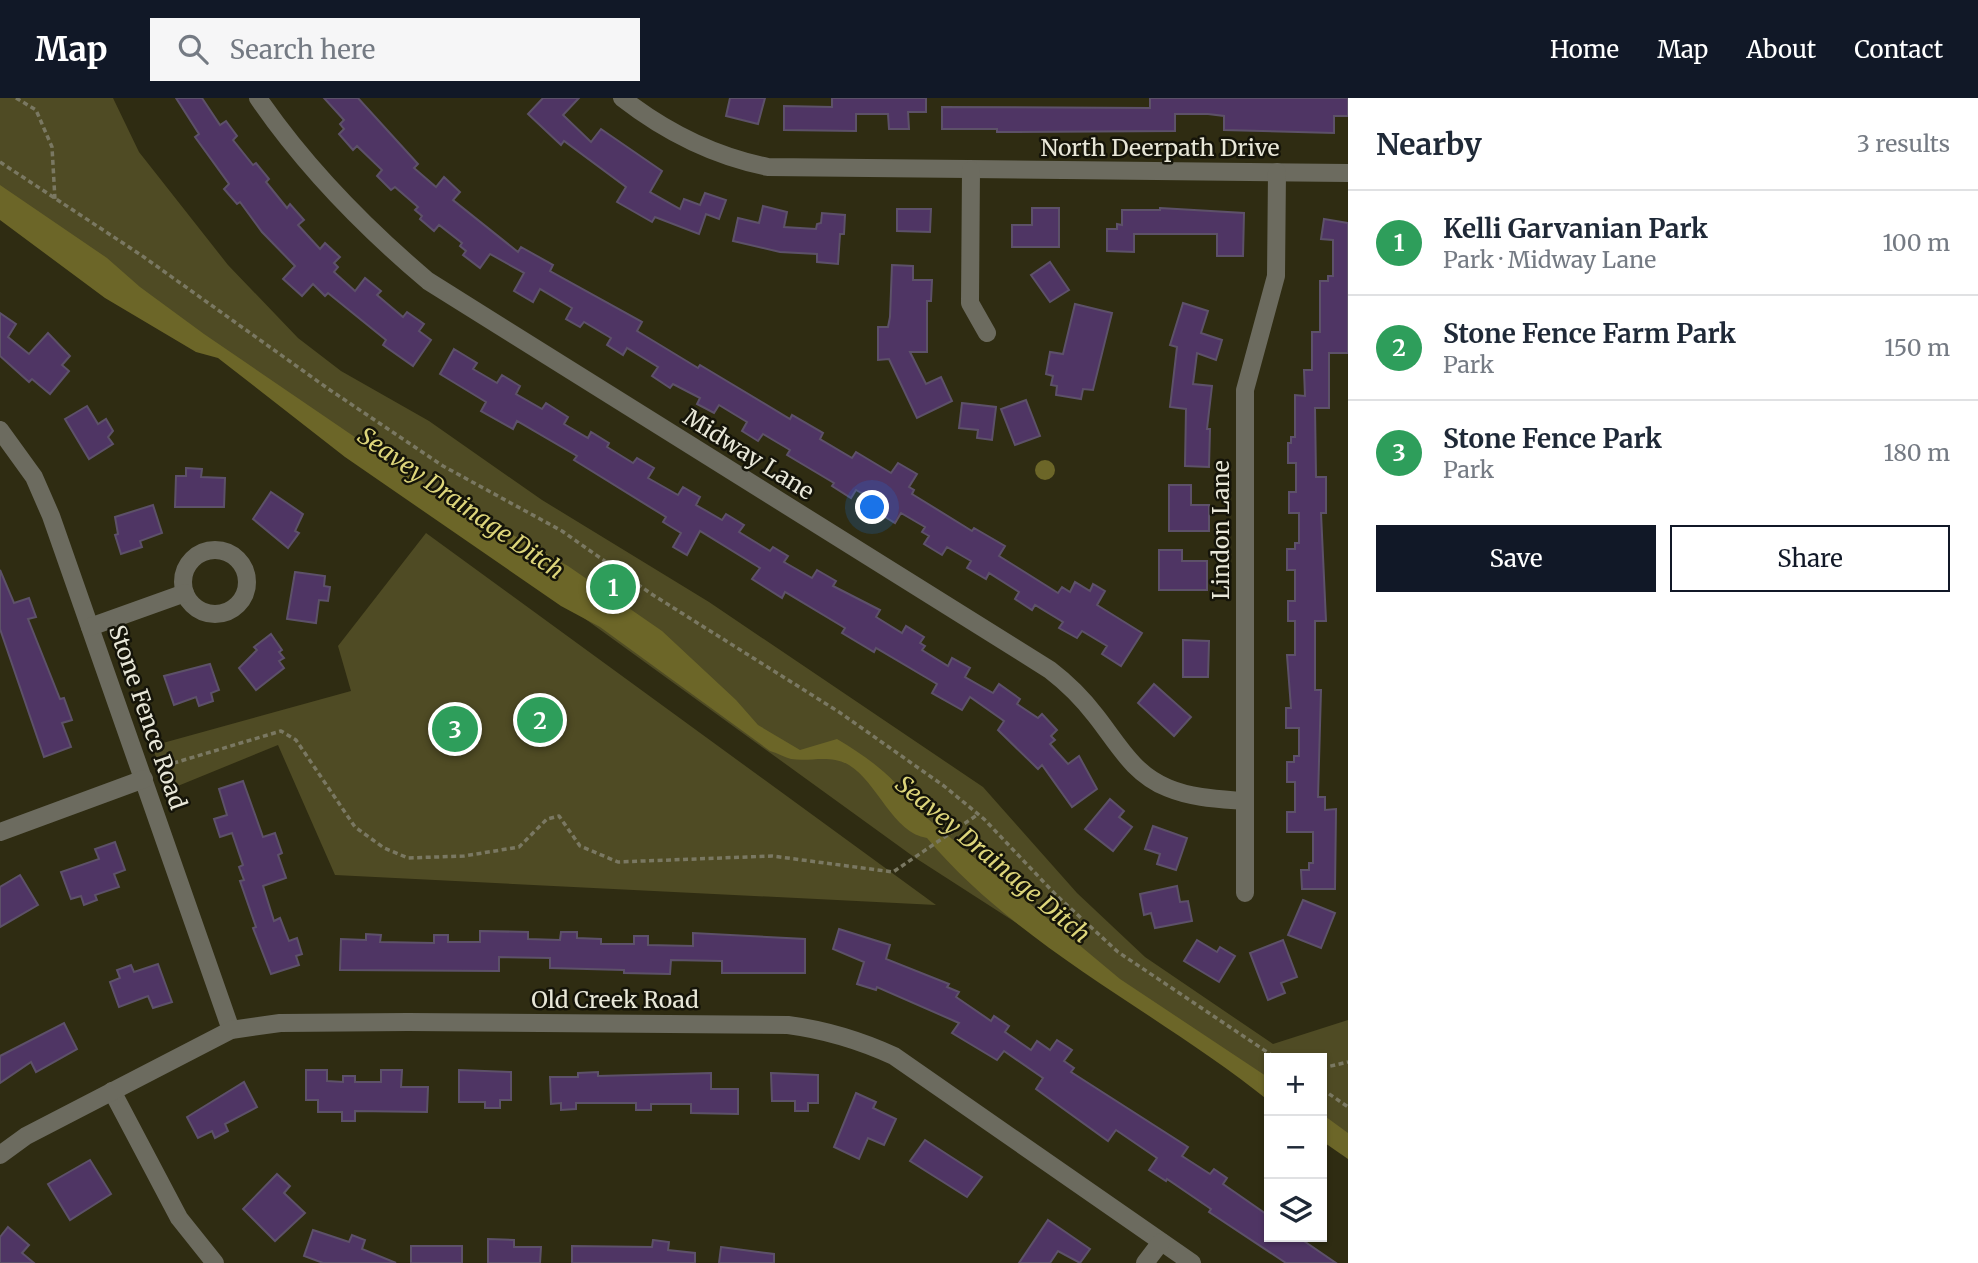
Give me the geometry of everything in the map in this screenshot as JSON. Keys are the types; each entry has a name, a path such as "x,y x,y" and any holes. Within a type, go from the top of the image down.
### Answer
{"street":[{"name":"Midway Lane","path":"258,98 284,136 338,200 428,281 1050,670 1096,715 1125,757 1148,777 1168,788 1195,797 1243,801"},
{"name":"North Deerpath Drive","path":"622,98 679,138 743,162 807,169 1348,173"},
{"path":"971,170 970,303 987,333"},
{"name":"Lindon Lane","path":"1245,893 1245,390 1276,276 1277,172"},
{"name":"Stone Fence Road","path":"0,430 34,477 90,627 232,1030"},
{"path":"90,627 185,593"},
{"path":"0,832 143,776"},
{"name":"Old Creek Road","path":"0,1155 26,1136 232,1030 280,1023 788,1025 821,1029 860,1041 894,1056 1192,1263"},
{"path":"112,1091 179,1218 215,1263"},
{"path":"1145,1263 1161,1242"}],"path":[{"path":"16,98 36,110 52,147 55,200"},
{"path":"0,162 141,255 330,390 432,458 562,531 653,595 839,712 978,814 1118,952 1269,1053"},
{"path":"143,776 281,731 296,740 355,827 384,848 408,858 464,856 519,847 547,819 559,816 580,846 618,862 772,856 893,872 978,814"},
{"path":"1327,1067 1348,1062"},
{"path":"1327,1092 1348,1107"}],"shaded area":[{"path":"0,98 113,98 139,152 228,265 298,338 341,371 429,421 542,500 709,602 983,787 1077,893 1145,957 1273,1044 1348,1020 1348,1134 1327,1121 1327,1053 1264,1053 1264,1083 914,857 0,193"},
{"path":"0,185 107,258 140,287 204,334 387,459 454,502 568,566 662,631 736,700 758,725 800,750 837,739 871,761 899,787 916,809 1120,979 1264,1075 1264,1097 1003,912 963,876 927,838 905,827 869,783 849,765 828,759 791,759 770,751 600,627 561,606 345,457 218,358 196,352 105,298 0,220"},
{"path":"1045,460 1052,463 1055,470 1052,477 1045,480 1038,477 1035,470 1038,463"},
{"path":"426,533 936,905 335,875 278,745 168,790 152,746 351,691 338,646"},
{"path":"1327,1118 1348,1133 1348,1159 1327,1144"}],"building":[{"path":"176,98 202,98 220,125 226,121 237,136 233,140 253,165 256,163 269,179 266,182 287,208 290,204 304,220 298,225 320,249 325,243 340,257 334,263 338,267 334,272 355,291 365,278 381,291 377,295 403,317 407,312 424,324 419,331 431,340 413,366 383,345 386,340 328,293 325,296 313,284 302,296 283,279 295,266 262,232 240,202 237,204 224,189 229,184 195,137 199,134"},
{"path":"324,98 358,98 418,164 414,168 436,187 444,177 460,192 453,200 518,252 521,247 553,265 550,271 642,322 637,331 790,419 792,415 823,433 820,439 852,458 856,452 891,473 898,463 917,474 909,487 914,490 912,494 972,531 974,528 1005,546 999,556 1058,593 1062,587 1070,592 1075,582 1090,591 1093,584 1105,591 1097,605 1142,633 1121,666 1102,654 1107,646 1082,631 1077,638 1059,628 1063,622 1035,605 1032,610 1015,599 1019,592 989,573 986,579 967,568 971,561 947,547 942,555 924,544 929,536 922,532 925,527 901,513 895,523 877,512 881,504 856,490 851,498 832,486 834,483 787,455 790,450 763,434 758,441 742,431 747,422 719,405 714,413 697,404 700,398 673,384 670,388 652,376 658,367 627,348 623,355 607,345 611,338 584,322 580,327 566,319 572,308 540,289 533,302 514,291 524,273 490,254 480,268 463,255 466,251 460,246 462,243 439,225 434,231 420,219 422,216 415,210 418,207 395,187 391,190 377,176 382,170 357,146 353,150 339,134 344,129 340,124 344,120"},
{"path":"543,98 579,98 563,115 591,142 601,129 662,171 650,192 680,209 684,199 700,205 705,193 726,200 719,219 706,214 699,234 655,217 652,222 617,202 626,187 564,141 561,145 528,114"},
{"path":"730,98 765,98 758,124 726,116"},
{"path":"832,98 926,98 926,112 908,112 909,129 889,129 888,114 856,114 856,131 784,130 784,106 832,107"},
{"path":"1150,98 1348,98 1348,116 1334,116 1334,133 1224,130 1224,116 1208,114 1175,114 1175,131 997,132 997,129 942,129 942,107 1150,108"},
{"path":"763,206 787,212 784,227 816,229 817,224 821,223 822,213 845,215 844,234 840,234 838,264 817,262 817,254 780,252 733,241 738,218 759,223"},
{"path":"1032,208 1059,208 1059,247 1012,247 1012,225 1032,225"},
{"path":"1160,208 1244,213 1243,256 1217,256 1217,234 1134,234 1134,252 1107,251 1107,229 1117,229 1117,224 1122,225 1122,210"},
{"path":"897,209 931,209 930,232 897,231"},
{"path":"1324,219 1348,223 1348,353 1329,353 1329,408 1315,408 1316,477 1326,477 1326,513 1321,513 1326,621 1315,621 1315,690 1321,690 1318,797 1325,797 1325,810 1336,809 1335,889 1302,889 1301,870 1309,870 1309,863 1313,863 1313,832 1287,832 1287,812 1295,812 1295,782 1287,782 1287,762 1294,762 1294,756 1299,756 1299,728 1286,728 1286,708 1291,708 1287,655 1295,655 1295,621 1288,621 1288,601 1295,601 1295,570 1287,570 1287,549 1295,549 1295,543 1299,543 1299,513 1289,513 1289,492 1296,492 1296,463 1288,463 1288,443 1291,443 1291,437 1295,437 1295,395 1305,396 1304,370 1312,370 1312,332 1320,332 1320,281 1328,281 1328,276 1333,276 1333,240 1321,239"},
{"path":"1050,262 1069,290 1050,302 1031,275"},
{"path":"892,265 913,266 913,280 932,280 931,301 927,301 927,352 910,352 926,384 941,377 952,401 917,418 889,359 878,360 878,327 888,327 890,317"},
{"path":"1183,303 1208,311 1201,333 1222,340 1216,360 1197,353 1193,384 1212,386 1207,429 1210,429 1209,467 1185,466 1186,409 1170,407 1177,347 1170,345"},
{"path":"1075,304 1112,313 1093,390 1083,389 1081,399 1056,395 1057,386 1051,385 1053,376 1046,374 1050,352 1063,354"},
{"path":"0,313 16,324 8,337 29,354 48,333 70,356 62,365 69,371 50,394 32,379 29,382 0,356"},
{"path":"454,349 477,363 473,369 497,383 502,375 520,386 516,394 542,409 546,403 568,417 564,424 588,438 591,432 609,443 607,447 633,463 637,458 654,468 648,478 678,495 683,487 700,497 696,505 722,520 726,514 744,525 739,532 770,551 773,547 788,556 784,562 812,578 817,570 836,581 833,586 880,610 876,617 902,633 906,626 924,637 920,643 925,646 922,650 948,666 952,658 970,668 965,677 993,693 999,684 1020,699 1017,704 1038,718 1042,714 1057,730 1051,736 1055,740 1050,744 1068,764 1079,756 1097,789 1072,807 1042,765 1038,769 998,730 1004,721 970,697 962,710 932,693 937,684 876,648 874,652 842,633 845,628 785,592 782,598 752,579 760,568 700,531 687,555 673,547 681,533 663,522 666,517 574,460 577,456 517,421 513,429 481,411 486,402 440,374"},
{"path":"1026,400 1040,436 1015,445 1001,409"},
{"path":"962,403 996,407 992,440 977,438 978,430 959,428"},
{"path":"87,406 98,424 106,419 113,431 108,437 113,444 89,459 65,419"},
{"path":"186,468 202,469 201,477 225,478 224,507 175,507 176,476 186,476"},
{"path":"1169,485 1191,485 1191,505 1209,505 1209,531 1169,531"},
{"path":"271,492 303,514 295,531 299,533 288,548 253,519"},
{"path":"153,505 162,533 140,541 142,547 121,554 115,535 118,534 115,517"},
{"path":"1159,550 1182,550 1182,561 1207,561 1207,590 1159,590"},
{"path":"0,570 14,603 29,598 36,617 28,619 60,699 64,698 72,720 62,723 71,747 44,757 0,629"},
{"path":"295,572 325,576 324,586 330,587 328,601 319,600 316,623 287,619"},
{"path":"271,634 282,650 279,652 284,658 279,661 284,668 256,690 239,668 257,650 254,647"},
{"path":"1183,640 1209,641 1208,677 1183,677"},
{"path":"210,664 219,690 211,693 213,701 199,706 196,697 174,705 164,676"},
{"path":"1154,684 1191,717 1174,736 1138,703"},
{"path":"243,781 263,837 275,833 282,853 278,855 286,878 263,886 274,921 280,918 289,941 297,938 302,954 296,956 299,965 271,974 253,928 256,927 240,881 244,880 239,867 243,865 232,833 220,837 214,819 227,815 219,789"},
{"path":"1110,799 1124,811 1119,817 1132,827 1113,851 1085,829"},
{"path":"1153,826 1187,838 1176,870 1157,864 1160,854 1145,849"},
{"path":"115,842 125,870 114,874 119,887 95,895 97,900 84,905 81,896 71,899 61,872 99,859 95,849"},
{"path":"20,875 38,905 0,927 0,887"},
{"path":"1177,886 1180,902 1188,901 1192,921 1155,928 1151,913 1144,915 1140,894"},
{"path":"1303,900 1335,913 1321,948 1288,935"},
{"path":"839,929 890,945 886,959 949,984 947,987 959,992 956,997 991,1021 994,1016 1009,1026 1005,1032 1031,1050 1037,1041 1050,1050 1057,1040 1072,1050 1064,1061 1074,1068 1071,1072 1188,1147 1182,1156 1210,1174 1214,1169 1227,1178 1223,1184 1264,1213 1264,1242 1305,1242 1336,1263 1286,1263 1209,1212 1211,1209 1167,1179 1166,1181 1149,1170 1157,1158 1116,1130 1108,1141 1036,1089 1043,1078 1004,1051 997,1060 952,1033 959,1023 877,987 876,990 857,984 864,962 833,949"},
{"path":"480,931 528,932 528,939 560,940 561,932 577,932 577,938 601,939 601,944 634,944 634,936 648,936 648,945 693,946 693,933 805,939 805,973 722,973 722,961 671,960 670,974 624,973 624,970 550,968 550,958 499,957 499,971 340,970 341,939 366,940 366,934 381,935 380,942 434,943 434,935 448,935 448,942 480,942"},
{"path":"1197,940 1217,952 1220,947 1235,956 1219,982 1184,961"},
{"path":"1283,940 1297,977 1281,983 1285,993 1268,1000 1250,953"},
{"path":"158,964 172,1002 153,1008 148,996 119,1007 110,982 120,978 117,970 131,965 134,972"},
{"path":"64,1023 77,1049 36,1072 31,1062 0,1083 0,1056"},
{"path":"306,1070 327,1070 327,1081 343,1082 343,1076 355,1076 355,1082 381,1082 381,1070 402,1070 401,1087 428,1087 427,1112 355,1111 355,1121 342,1121 342,1112 318,1112 318,1100 306,1100"},
{"path":"459,1070 511,1072 511,1100 500,1100 500,1108 485,1108 485,1102 459,1102"},
{"path":"598,1072 598,1076 711,1073 711,1089 738,1089 738,1114 691,1113 691,1104 651,1104 651,1110 636,1110 636,1103 576,1103 576,1109 561,1110 561,1103 551,1104 550,1077 578,1077 578,1073"},
{"path":"771,1073 818,1075 818,1103 808,1103 808,1111 795,1111 795,1101 772,1101"},
{"path":"244,1082 257,1107 225,1124 228,1131 215,1138 212,1131 198,1138 187,1117"},
{"path":"856,1093 876,1102 873,1108 896,1119 884,1145 868,1138 859,1159 834,1147"},
{"path":"925,1140 982,1177 967,1197 910,1161"},
{"path":"90,1160 111,1194 70,1220 48,1184"},
{"path":"277,1174 290,1186 284,1193 305,1213 275,1241 243,1209"},
{"path":"1048,1220 1090,1249 1080,1263 1058,1251 1050,1263 1019,1263"},
{"path":"8,1227 29,1245 22,1253 34,1263 0,1263 0,1237"},
{"path":"313,1230 349,1242 352,1235 365,1240 362,1249 396,1263 323,1263 304,1256"},
{"path":"488,1239 514,1240 514,1247 541,1247 540,1263 488,1263"},
{"path":"653,1240 669,1242 668,1250 695,1253 695,1263 572,1263 572,1246 652,1247"},
{"path":"411,1246 462,1246 462,1263 411,1263"},
{"path":"721,1247 774,1254 774,1263 719,1263"}],"place":[{"name":"Kelli Garvanian Park","path":"613,587"},
{"name":"Stone Fence Farm Park","path":"540,720"},
{"name":"Stone Fence Park","path":"455,729"}],"water label":[{"name":"Seavey Drainage Ditch","path":"461,503"},
{"name":"Seavey Drainage Ditch","path":"993,859"}]}
